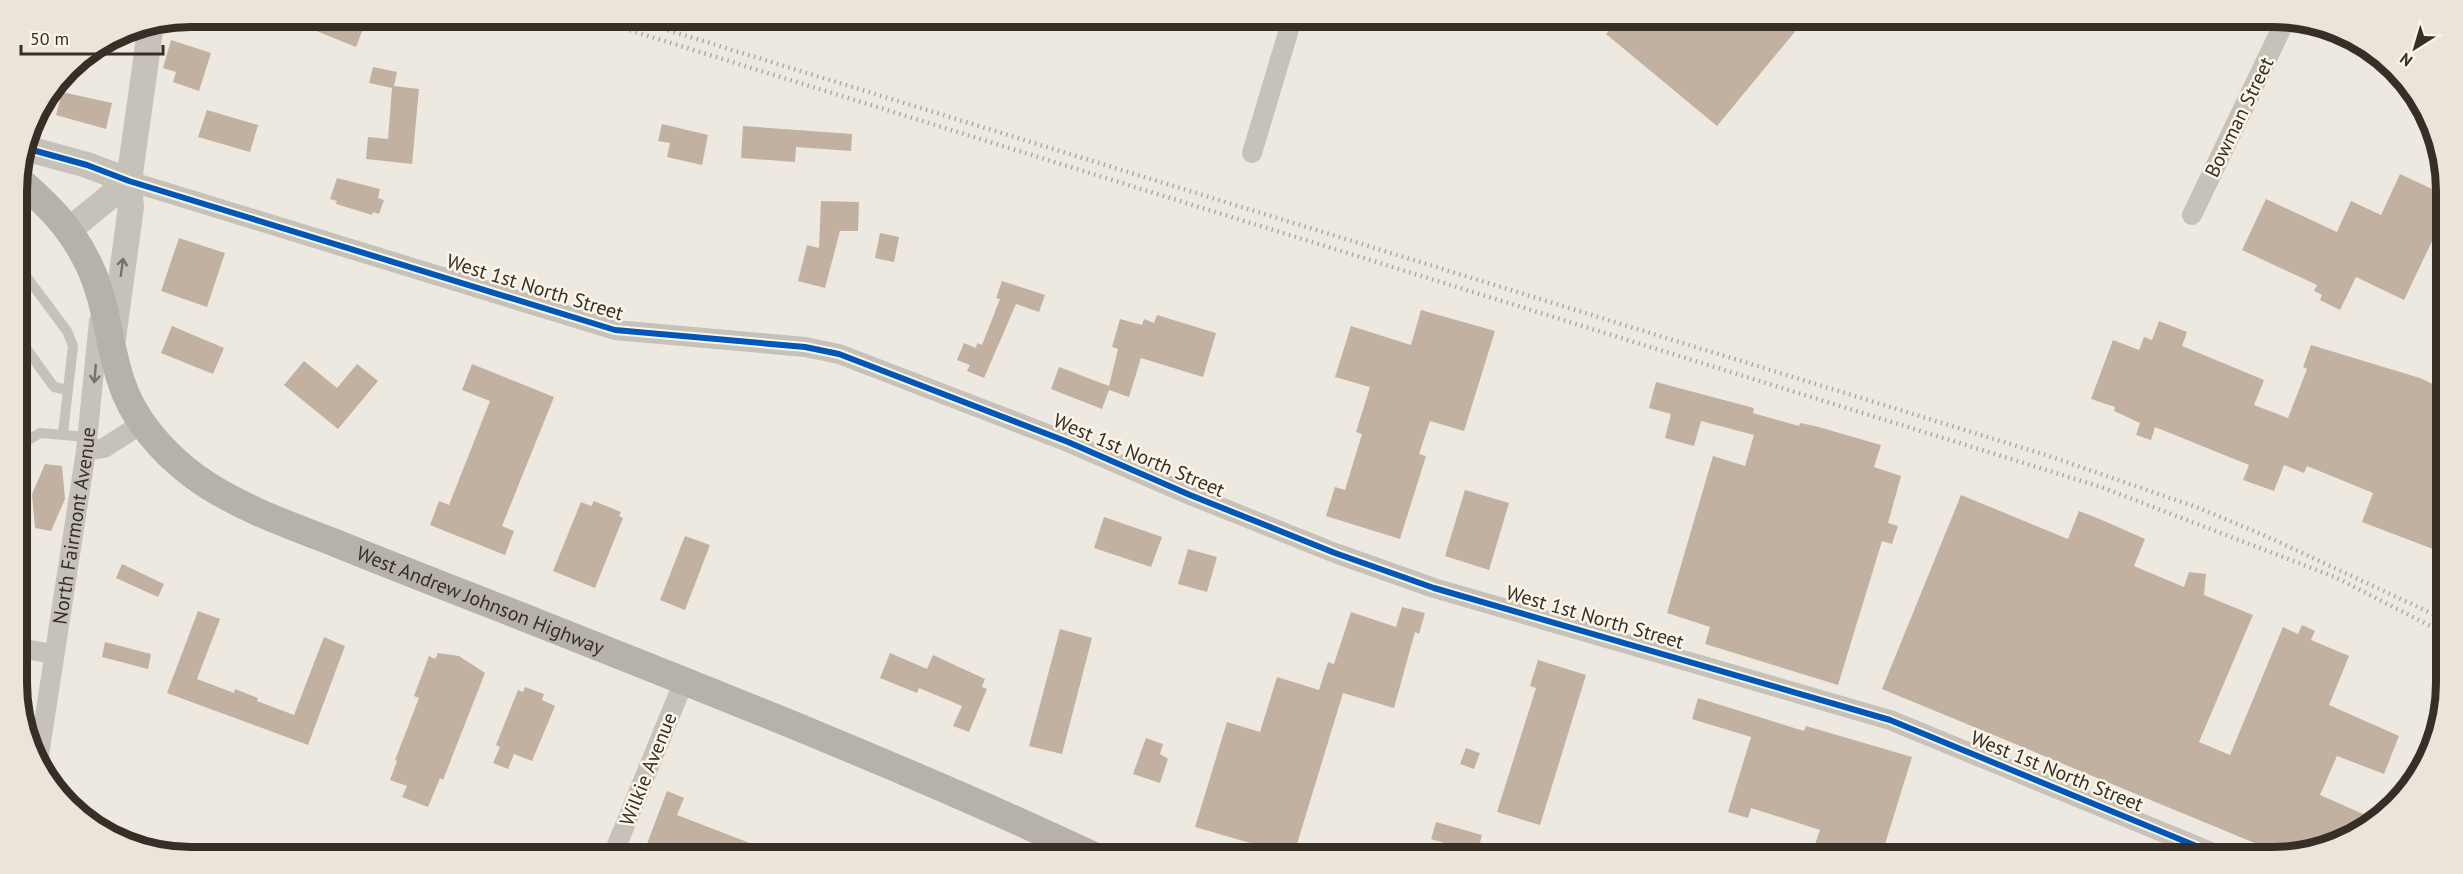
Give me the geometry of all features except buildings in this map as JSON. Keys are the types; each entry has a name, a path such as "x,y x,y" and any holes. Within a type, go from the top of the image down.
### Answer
{"main road":[{"name":"West Andrew Johnson Highway","path":"27,186 53,208 89,265 101,294 121,382 143,423 166,451 195,477 248,506 295,527 684,681 998,811 1049,847"}],"street":[{"path":"1252,153 1290,27"},
{"name":"Bowman Street","path":"2192,215 2282,27"},
{"path":"112,346 131,207 129,181 150,33"},
{"name":"West 1st North Street","path":"33,150 87,165 129,181 615,330 805,347 839,354 1068,442 1190,495 1335,553 1434,588 1890,720 2199,847"},
{"path":"69,230 129,181"},
{"name":"North Fairmont Avenue","path":"40,746 87,444 101,294"},
{"path":"87,444 104,448 143,423"},
{"path":"27,649 53,654"},
{"name":"Wilkie Avenue","path":"616,847 684,681"}],"lane":[{"path":"27,277 67,331 73,346 63,433"},
{"path":"27,350 54,387 68,390"},
{"path":"27,441 40,433 63,433 87,444"}],"railway":[{"path":"619,27 2101,487 2335,577 2436,629"},
{"path":"658,27 2046,455 2199,508 2268,537 2436,615"}],"cycle path":[{"path":"33,150 87,165 129,181 615,330 805,347 839,354 1068,442 1190,495 1335,553 1434,588 1890,720 2199,847"}]}
